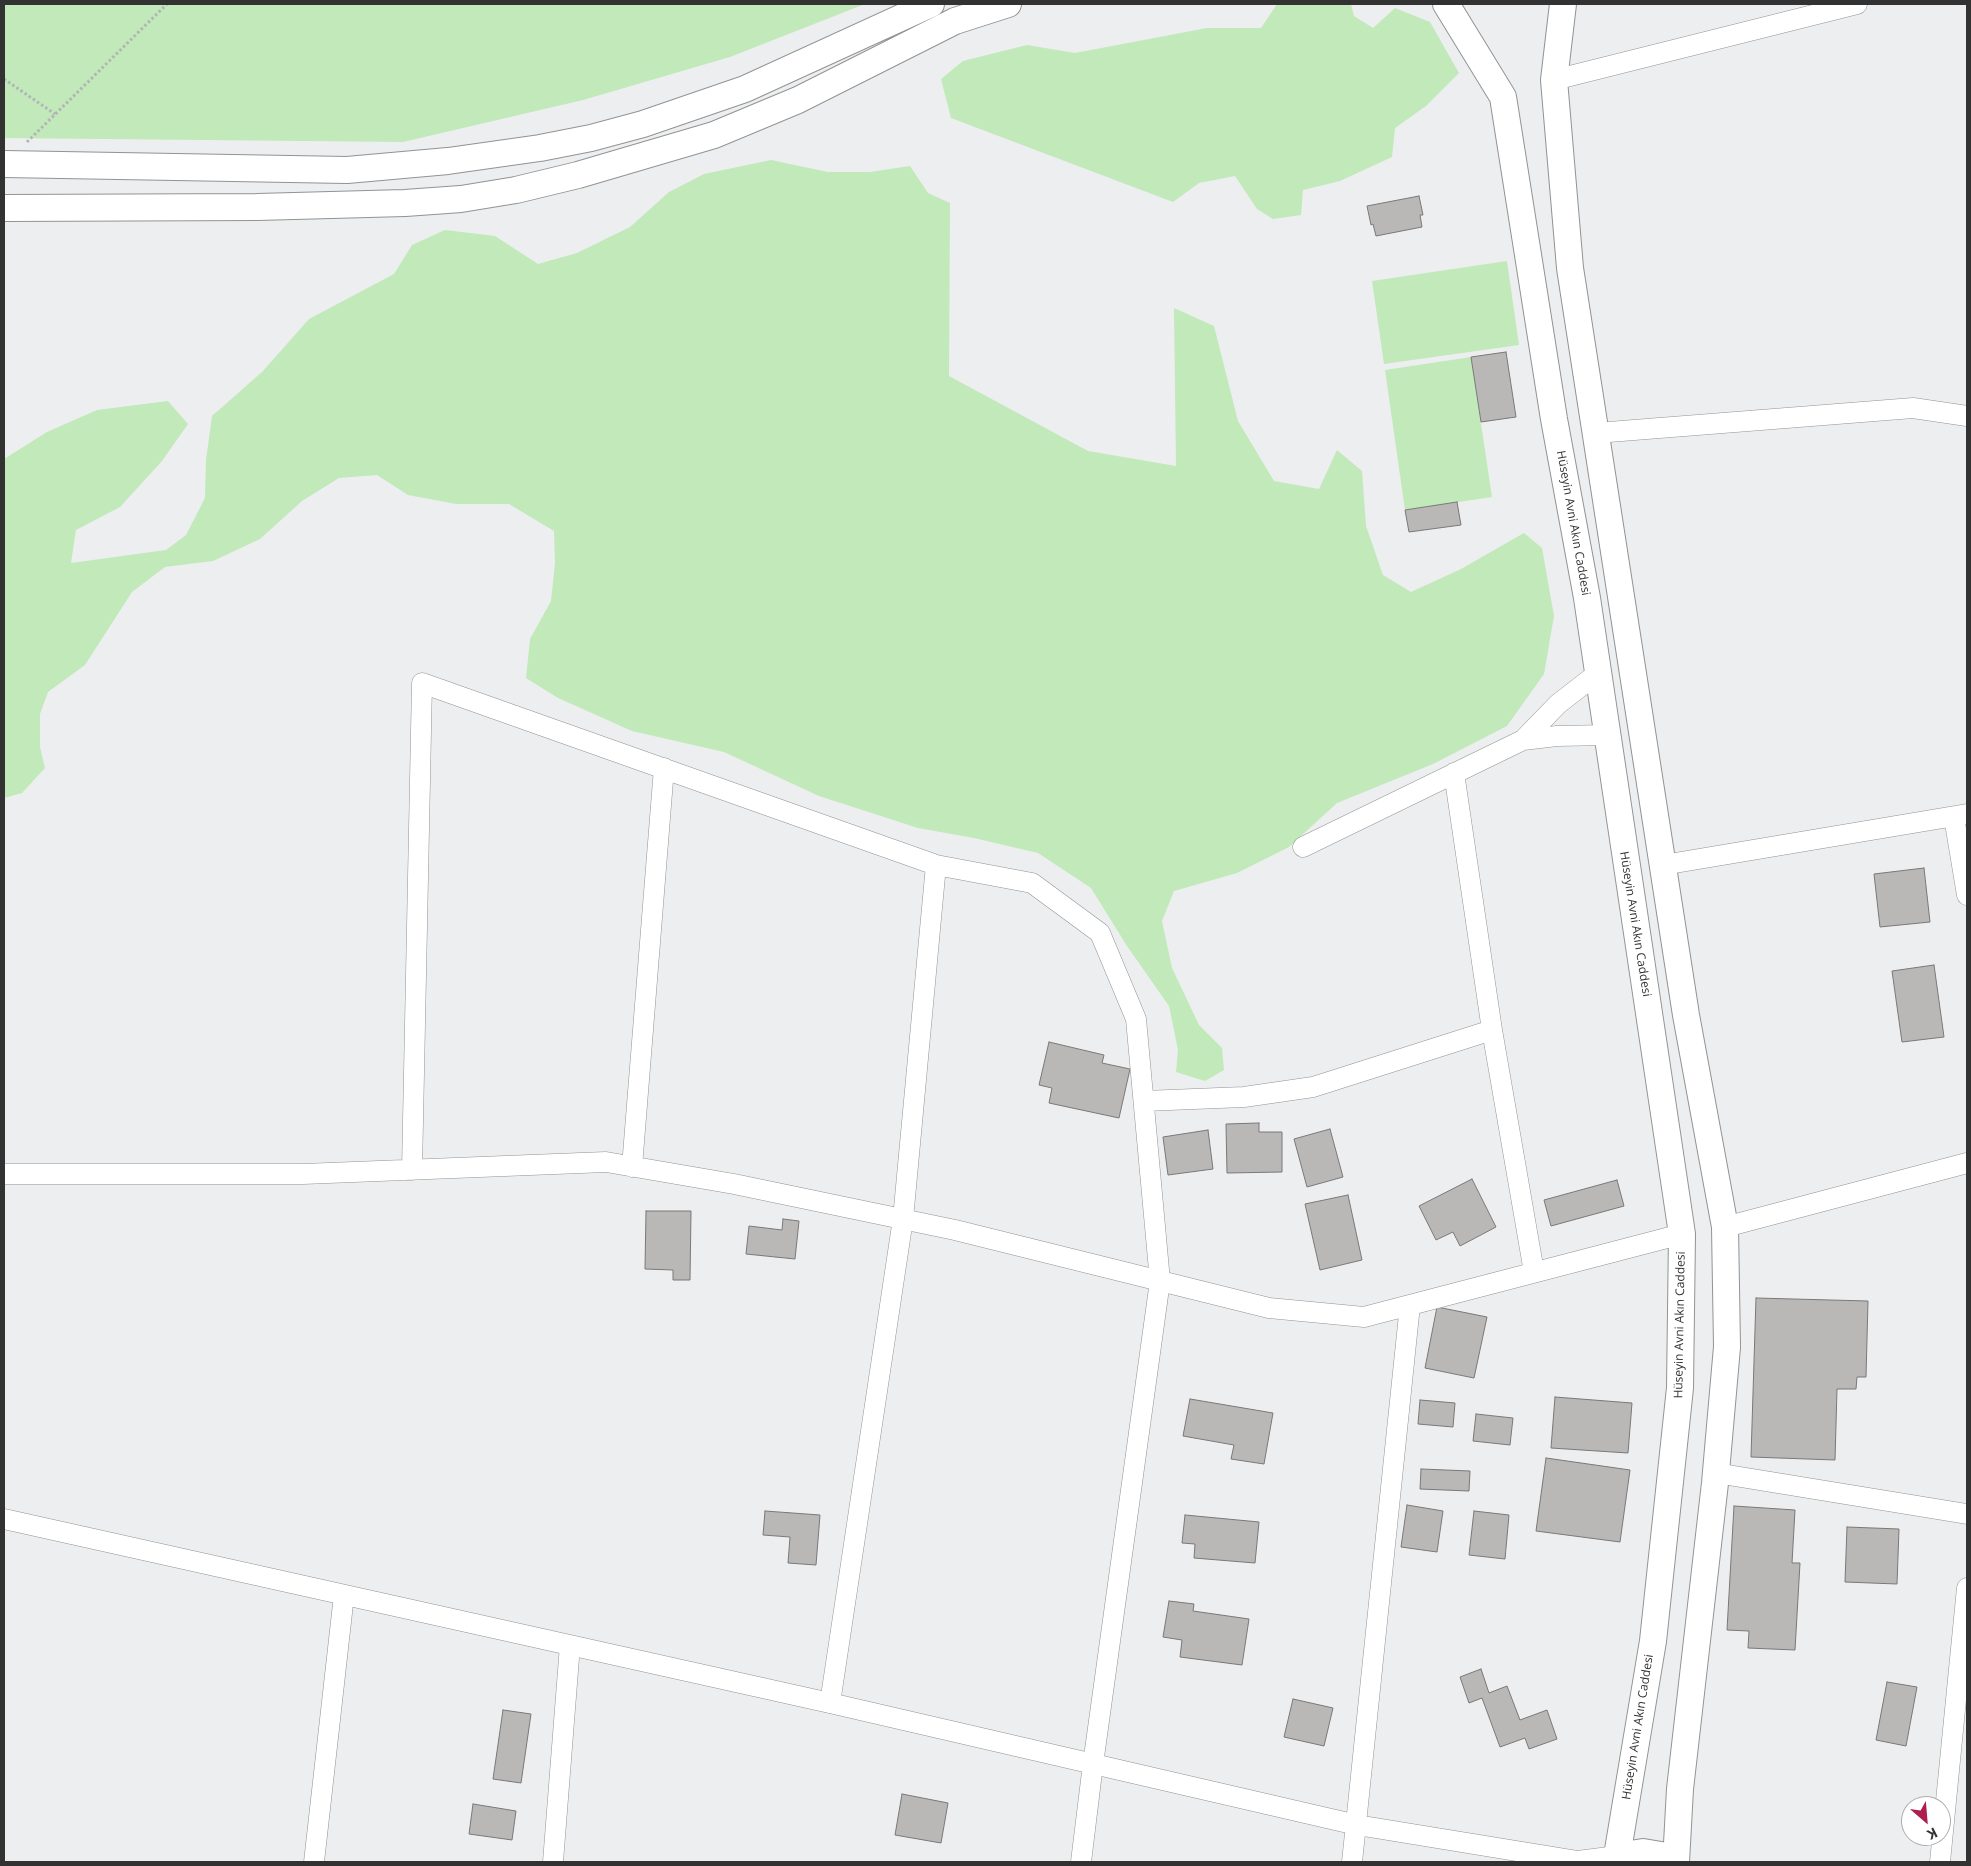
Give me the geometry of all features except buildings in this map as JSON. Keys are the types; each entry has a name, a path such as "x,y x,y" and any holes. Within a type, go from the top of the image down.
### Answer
{"main road":[{"path":"4,164 347,170 489,156 540,148 591,138 643,124 745,89 932,4"},
{"path":"4,208 257,207 395,203 461,199 516,190 587,172 714,135 798,100 955,21 1008,4"},
{"name":"Hüseyin Avni Akın Caddesi","path":"1446,4 1504,96 1554,419 1598,673 1682,1234 1679,1397 1652,1641 1616,1859"},
{"path":"1563,4 1554,80 1570,268 1686,1015 1725,1226 1728,1347 1716,1473 1680,1789 1678,1862 1661,1855 1643,1852 1616,1859"}],"street":[{"path":"1554,80 1857,4"},
{"path":"1596,433 1913,408 1967,416"},
{"path":"1523,740 1558,704 1598,673"},
{"path":"412,1170 422,682 936,864 1032,883 1100,933 1136,1019 1160,1281 1081,1862"},
{"path":"1303,847 1523,740 1557,736 1607,735"},
{"path":"632,1167 664,768"},
{"path":"1454,773 1492,1030 1534,1272"},
{"path":"1663,865 1961,815 1967,896"},
{"path":"830,1703 903,1219 936,864"},
{"path":"1144,1101 1244,1097 1313,1087 1492,1030"},
{"path":"4,1174 303,1174 606,1162 734,1184 955,1230 1269,1308 1364,1317 1682,1234"},
{"path":"1725,1226 1967,1163"},
{"path":"1352,1862 1410,1305"},
{"path":"1716,1473 1967,1514"},
{"path":"4,1519 830,1703 1357,1825 1579,1862 1616,1859"},
{"path":"1940,1862 1967,1588"},
{"path":"314,1862 344,1594"},
{"path":"553,1862 570,1645"}],"path":[{"path":"4,164 167,4"},
{"path":"4,79 55,114"}],"green space":[{"path":"4,4 865,4 730,57 583,100 403,142 4,138"},
{"path":"1277,4 1351,4 1354,16 1373,28 1395,8 1430,22 1459,73 1426,106 1395,128 1392,157 1340,181 1303,190 1301,215 1273,219 1257,209 1235,176 1199,183 1173,202 951,118 941,79 963,61 1027,45 1075,53 1207,28 1261,28"},
{"path":"771,160 828,172 870,172 910,166 928,193 950,203 949,376 1088,451 1176,466 1174,308 1214,326 1238,421 1274,481 1319,489 1337,450 1362,471 1366,526 1383,575 1411,592 1461,569 1524,533 1542,548 1554,616 1544,674 1507,726 1433,764 1337,803 1289,847 1237,873 1174,891 1162,921 1172,968 1199,1025 1222,1048 1224,1070 1205,1081 1176,1072 1178,1050 1169,1006 1127,946 1091,888 1038,853 974,838 918,828 819,796 724,752 632,731 558,698 526,678 530,639 551,601 555,563 554,531 509,504 456,504 408,495 377,475 339,478 302,501 260,539 213,561 165,567 132,592 85,665 48,692 40,714 40,747 45,768 22,793 4,798 4,459 47,432 97,410 168,401 188,424 162,461 120,507 76,530 71,563 166,550 186,535 205,498 206,460 212,416 263,371 309,319 394,274 412,245 445,230 495,236 538,264 577,253 630,227 669,192 704,174"},
{"path":"1507,261 1519,345 1384,364 1372,281"},
{"path":"1471,357 1492,497 1405,510 1385,370"}]}
